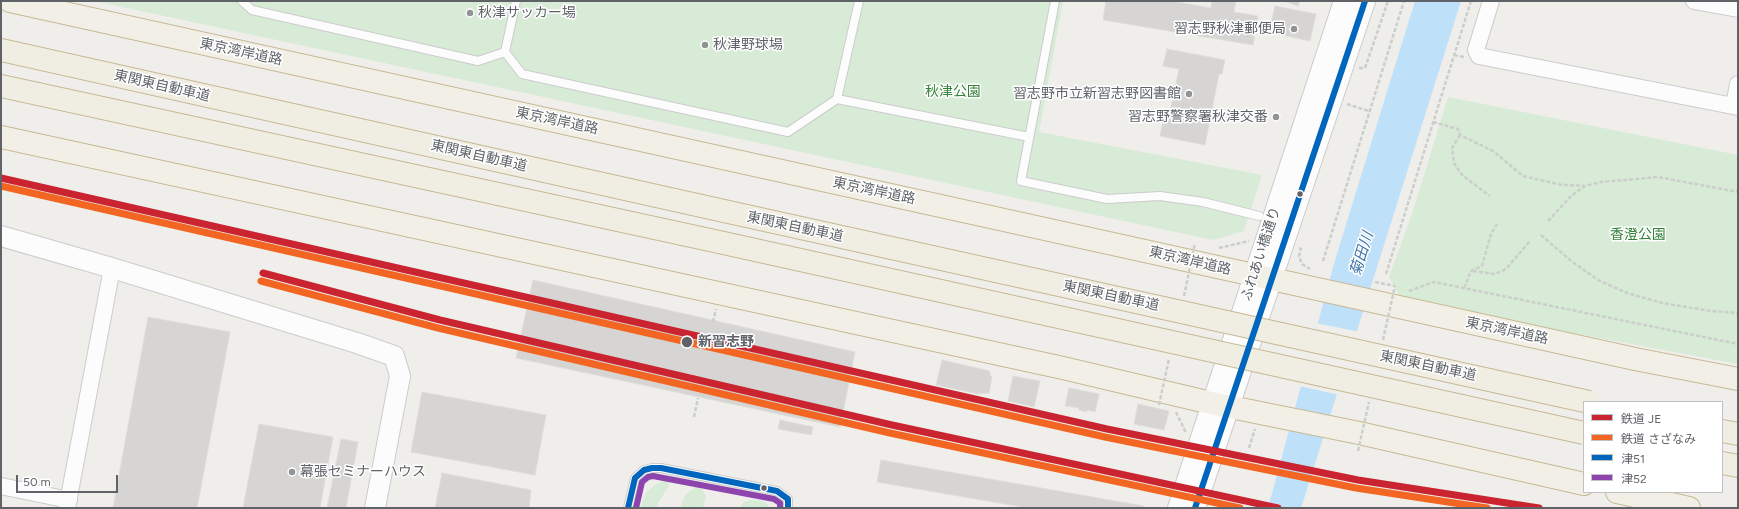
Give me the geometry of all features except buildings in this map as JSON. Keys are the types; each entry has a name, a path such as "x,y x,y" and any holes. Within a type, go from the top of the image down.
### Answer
{"highway":[{"name":"東京湾岸道路","path":"10,1 1262,277 1309,278 1377,302 1635,359 1738,379"},
{"name":"東関東自動車道","path":"1,50 1584,401"},
{"path":"1,86 719,242 1583,433"},
{"path":"1,136 1063,368 1230,407 1359,433 1583,484"},
{"path":"1723,431 1738,434"},
{"path":"1723,462 1738,466"},
{"path":"1622,493 1689,508"}],"street":[{"name":"ふれあい橋通り","path":"1195,508 1230,407 1262,277 1344,1"},
{"name":"ふれあい橋通り","path":"1262,277 1365,1"},
{"path":"1491,1 1476,50 1479,56 1736,107 1738,84"},
{"path":"1694,1 1738,10"},
{"path":"1,236 112,268 357,343 394,356 400,376 375,508"},
{"path":"1,486 68,504 112,268"},
{"name":"ふれあい橋通り","path":"1178,508 1230,407"}],"lane":[{"path":"242,1 252,10 478,61 505,52"},
{"path":"516,1 505,52 522,74 788,132 837,99 859,1"},
{"path":"1055,1 1021,181 1107,199 1160,196 1203,202 1259,216"},
{"path":"837,99 1029,138"},
{"path":"628,508 635,478 644,470 652,468 661,468 777,491 788,499 788,508"}],"path":[{"path":"1354,68 1365,68 1388,1"},
{"path":"1323,261 1404,1"},
{"path":"1386,274 1471,1"},
{"path":"1342,103 1369,111"},
{"path":"1433,122 1458,129 1460,135 1493,151 1523,176 1562,185 1585,186 1601,182 1658,177 1738,192"},
{"path":"1460,135 1452,148 1454,163 1462,175 1490,196"},
{"path":"1548,221 1571,196 1585,186"},
{"path":"1464,288 1471,271 1482,266 1491,234 1497,224"},
{"path":"1541,235 1570,260 1598,280 1627,293 1662,303 1711,311 1738,313"},
{"path":"1214,247 1221,249 1244,241 1251,241"},
{"path":"1471,271 1495,274 1506,269 1530,241"},
{"path":"1195,243 1202,245"},
{"path":"1295,246 1301,249 1299,256 1309,278"},
{"path":"1408,292 1434,282 1738,344"},
{"path":"713,322 717,305"},
{"path":"694,417 698,398"},
{"path":"1159,406 1164,407"},
{"path":"1170,409 1175,411 1185,433 1191,432"}],"green space":[{"name":"秋津公園","path":"94,1 1063,1 1039,132 1262,175 1244,231 1213,240"},
{"name":"香澄公園","path":"1448,97 1738,155 1738,364 1402,301 1389,277 1412,214"},
{"path":"665,480 669,480 669,486 658,503 658,508 640,508 646,493 655,485"},
{"path":"696,487 701,488 706,496 703,508 680,508 685,495"},
{"path":"751,500 765,502 771,508 739,508 744,502"}],"water":[{"name":"菊田川","path":"1415,1 1461,1 1301,508 1268,508 1333,267"}],"pier":[{"path":"1316,323 1360,332 1340,395 1299,386"}],"railway":[{"path":"996,405 1098,436"}],"rail line":[{"name":"JE","path":"1,178 1107,429 1358,480 1539,508"},
{"name":"さざなみ","path":"1,186 1105,437 1356,488 1487,508"},
{"name":"JE","path":"263,273 440,320 892,425 1278,508"},
{"name":"さざなみ","path":"261,281 438,328 890,433 1240,508"}],"transit line":[{"name":"津51","path":"1195,508 1365,1"},
{"name":"津51","path":"628,508 635,478 644,470 652,468 661,468 777,491 788,499 788,508"},
{"name":"津52","path":"636,508 642,482 648,477 653,476 774,499 780,503 780,508"}],"place":[{"name":"秋津サッカー場","path":"470,13"},
{"name":"習志野秋津郵便局","path":"1294,29"},
{"name":"秋津野球場","path":"705,45"},
{"name":"習志野市立新習志野図書館","path":"1189,94"},
{"name":"習志野警察署秋津交番","path":"1276,117"},
{"name":"新習志野","path":"687,342"},
{"name":"幕張セミナーハウス","path":"292,472"}]}
